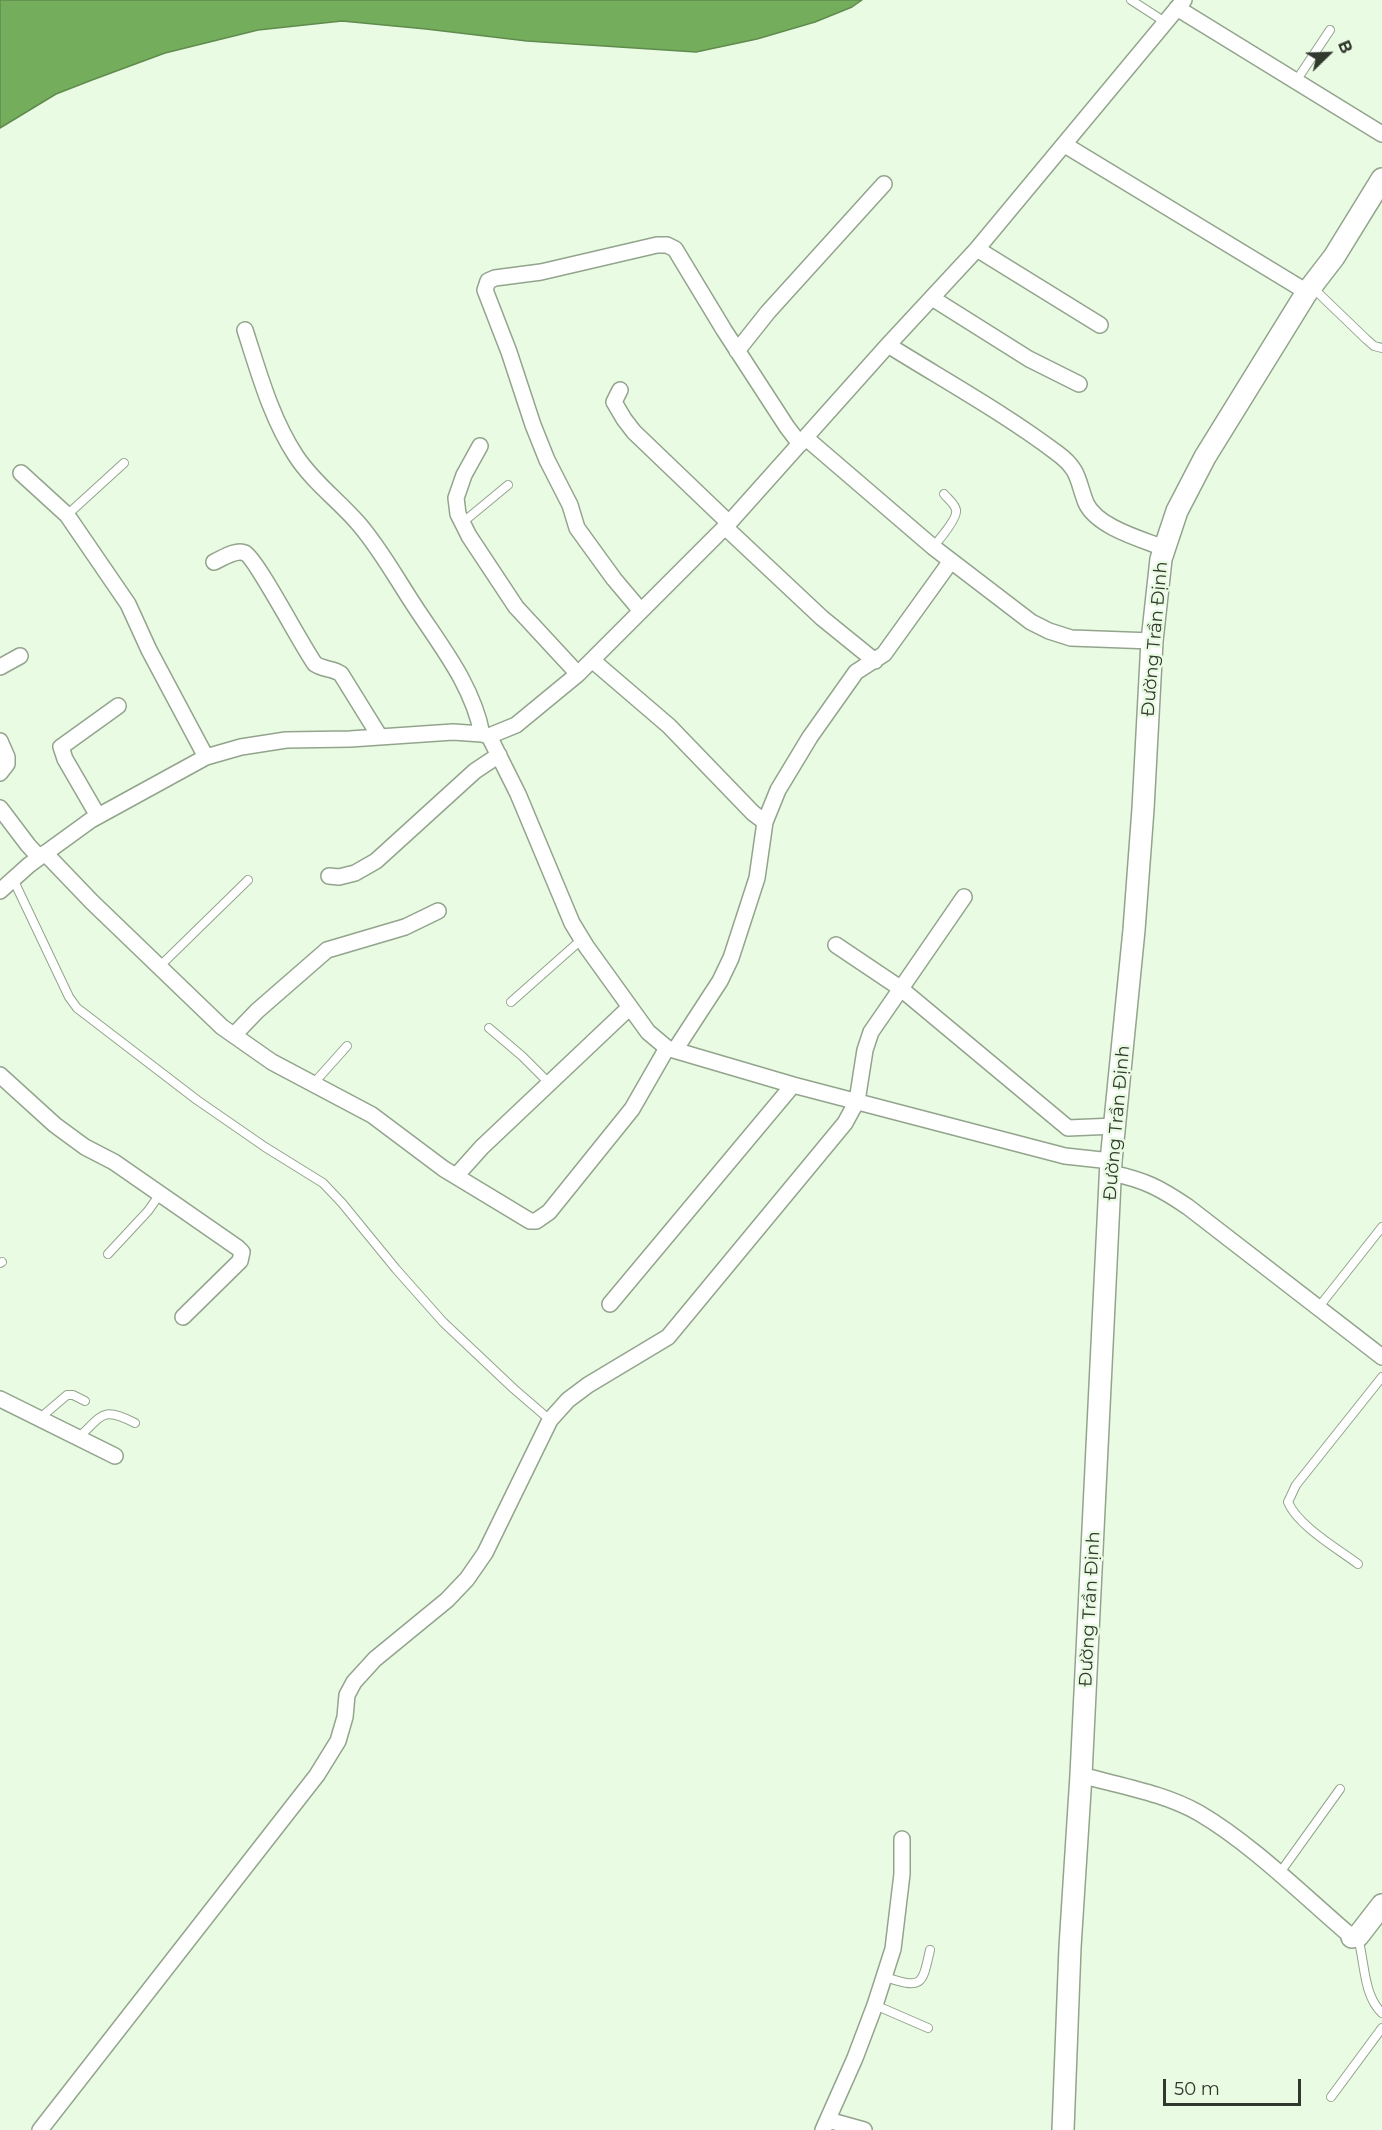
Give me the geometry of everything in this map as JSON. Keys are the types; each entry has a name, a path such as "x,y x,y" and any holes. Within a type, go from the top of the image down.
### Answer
{"main road":[{"name":"Đường Trần Định","path":"1063,2130 1070,1947 1081,1776 1111,1167 1143,809 1152,641 1158,580 1164,548 1188,488 1309,289 1334,257 1382,179"},
{"path":"1355,1937 1382,1905"}],"street":[{"path":"0,891 42,855 98,816 206,757 241,747 286,740 453,732 486,735 516,725 578,674 727,525 977,249 1180,4 1296,81 1382,134"},
{"path":"1065,145 1309,289"},
{"path":"738,351 768,312 884,184"},
{"path":"641,611 576,528 570,505 547,460 533,425 509,352 484,290 485,285 495,278 541,272 657,245 670,246 675,249 787,428 933,548 1031,622 1049,631 1071,638 1152,641"},
{"path":"977,249 1100,324"},
{"path":"932,298 1029,359 1080,384"},
{"path":"245,330 264,389 291,448 312,478 344,508 371,540 423,620 451,658 473,702 486,735 519,794 572,923 581,940 648,1032 671,1049 793,1085 1111,1167 1160,1188 1188,1207 1382,1357"},
{"path":"888,345 1016,424 1058,453 1076,473 1087,505 1104,523 1164,548"},
{"path":"620,390 614,402 629,426 806,603 874,661"},
{"path":"480,446 464,475 456,498 455,506 462,523 516,607 578,674"},
{"path":"21,473 67,515 128,604 153,659 206,757"},
{"path":"214,562 238,552 244,552 250,556 315,664 322,668 336,670 341,674 380,737"},
{"path":"0,808 28,845 42,855 160,966 199,1006 234,1035 272,1062 372,1115 435,1162 524,1219 536,1221 549,1212 632,1109 671,1049 720,981 731,958 757,878 765,822 773,800 810,737 856,672 884,654 951,561"},
{"path":"0,667 20,656"},
{"path":"592,660 669,726 753,813 765,822"},
{"path":"98,816 64,759 61,747 118,706"},
{"path":"0,741 7,757 7,764 0,773"},
{"path":"328,876 339,877 355,873 376,861 476,771 499,755"},
{"path":"40,2130 317,1775 338,1741 345,1717 347,1695 361,1672 447,1600 467,1579 485,1553 550,1420 568,1400 588,1385 668,1337 845,1123 856,1101 865,1050 871,1032 964,897"},
{"path":"234,1035 257,1011 327,950 405,927 438,911"},
{"path":"836,945 900,988 1068,1128 1115,1126"},
{"path":"456,1176 482,1147 630,1007"},
{"path":"0,1075 55,1125 85,1148 114,1162 227,1238 242,1252 240,1261 183,1317"},
{"path":"610,1304 793,1085"},
{"path":"0,1399 115,1456"},
{"path":"1081,1776 1144,1793 1197,1812 1279,1874 1355,1937"},
{"path":"864,2130 825,2125 875,2005 894,1948 902,1839"}],"lane":[{"path":"1131,0 1165,22"},
{"path":"1296,81 1330,30"},
{"path":"1309,289 1374,346 1382,348"},
{"path":"67,515 124,463"},
{"path":"462,523 508,485"},
{"path":"933,548 955,517 954,505 944,494"},
{"path":"14,879 69,997 77,1008 196,1100 323,1183 443,1322 550,1420"},
{"path":"160,966 248,880"},
{"path":"511,1002 581,940"},
{"path":"489,1028 549,1083"},
{"path":"312,1085 347,1046"},
{"path":"108,1254 148,1211 160,1194"},
{"path":"1318,1308 1382,1227"},
{"path":"1358,1564 1308,1526 1288,1502 1296,1485 1382,1377"},
{"path":"39,1419 67,1395 73,1395 85,1401"},
{"path":"78,1438 105,1414 117,1414 135,1424"},
{"path":"1279,1874 1340,1789"},
{"path":"1355,1937 1371,1997 1382,2013"},
{"path":"885,1977 908,1984 917,1983 926,1970 930,1950"},
{"path":"875,2005 928,2028"},
{"path":"1331,2097 1382,2028"}],"shaded area":[{"path":"0,0 862,0 852,7 815,22 757,39 696,52 527,41 342,21 258,30 165,53 92,80 56,94 0,128"}]}
